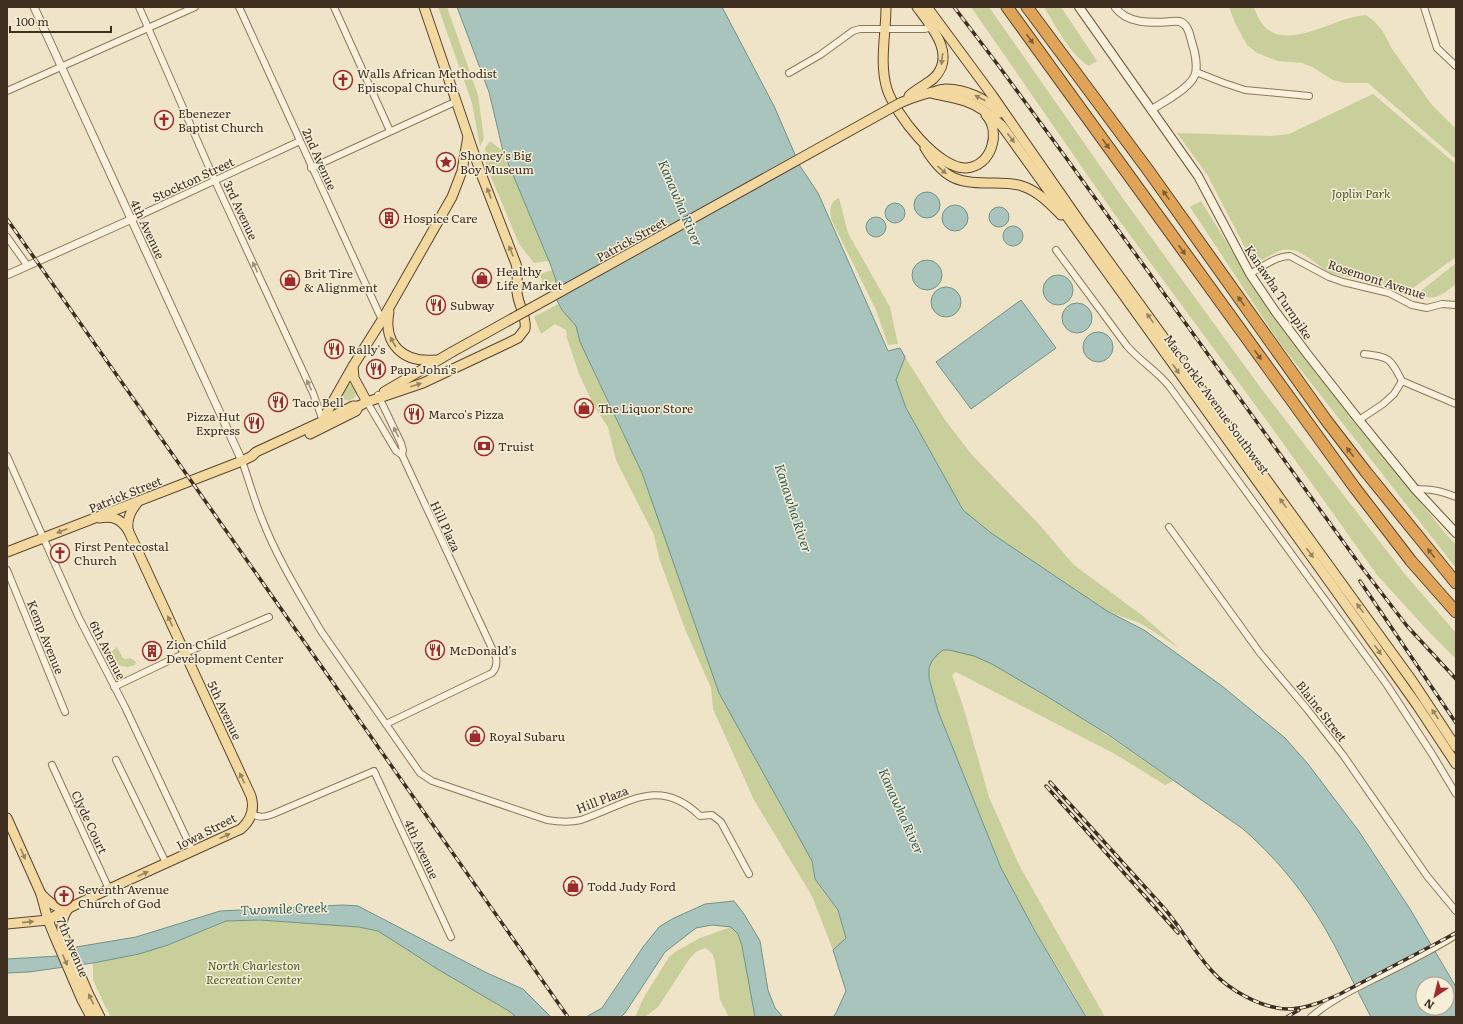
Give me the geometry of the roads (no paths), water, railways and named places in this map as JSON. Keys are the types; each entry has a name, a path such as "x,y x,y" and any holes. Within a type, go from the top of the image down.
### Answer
{"highway":[{"path":"1007,7 1355,488 1411,561 1456,612"},
{"path":"1027,7 1148,170 1326,420 1456,584"}],"main road":[{"path":"353,366 354,378 363,404 379,396 424,383 518,338 525,329 526,322 517,293 518,269 480,171 424,7"},
{"path":"886,7 884,76 887,89 898,111 919,139 932,160 946,174 961,182 1011,184 1023,186 1032,190 1043,197 1055,208 1084,240"},
{"path":"917,7 936,26 1003,111 1018,134"},
{"path":"927,7 936,26 943,60 938,73 934,77 928,90"},
{"name":"Kanawha Turnpike","path":"1079,7 1198,176 1250,274 1308,356 1415,489 1456,533"},
{"name":"Patrick Street","path":"379,396 439,359 900,103 928,90 956,90 978,97 989,103 998,111 1018,134"},
{"name":"MacCorkle Avenue Southwest","path":"928,90 977,106 993,117 1002,126 1187,385 1350,609 1456,764"},
{"path":"919,139 950,165 966,168 975,166 989,153 994,140 991,122 977,106"},
{"name":"MacCorkle Avenue Southwest","path":"1018,134 1408,676 1456,747"},
{"path":"323,421 353,366 382,320 452,197 463,165 468,136"},
{"path":"463,165 472,162 476,164 480,171"},
{"path":"389,307 389,333 398,349 411,358 420,361 439,359"},
{"name":"Patrick Street","path":"7,552 99,518 242,461 252,456 256,452 353,406 363,404"},
{"name":"Patrick Street","path":"252,456 258,457 332,424 356,411 363,404"},
{"path":"128,530 128,518 136,503"},
{"path":"99,518 110,517 118,519 128,530"},
{"name":"5th Avenue","path":"128,530 251,796 253,807 252,814"},
{"name":"Iowa Street","path":"48,920 109,889 241,829 252,814"},
{"name":"7th Avenue","path":"7,818 41,894 48,920 58,934 79,983 91,1017"},
{"path":"41,894 54,905 69,908"},
{"name":"7th Avenue","path":"58,934 64,915 69,908"},
{"path":"7,924 48,920"},
{"name":"7th Avenue","path":"79,983 100,1017"}],"street":[{"name":"4th Avenue","path":"34,7 242,461"},
{"name":"3rd Avenue","path":"139,7 215,181 313,393 323,421"},
{"path":"7,90 195,7"},
{"name":"2nd Avenue","path":"239,7 311,168 382,320"},
{"path":"334,7 390,131"},
{"path":"1115,7 1117,10 1130,18 1141,22 1150,23 1179,21 1186,25 1196,55 1196,72 1193,81 1151,110"},
{"path":"1424,7 1437,48 1456,66"},
{"path":"789,73 820,55 853,31 867,28 924,29 936,26"},
{"path":"1196,72 1224,84 1245,90 1309,96"},
{"path":"311,168 457,101"},
{"name":"Stockton Street","path":"7,275 300,141"},
{"path":"7,236 27,265"},
{"path":"1056,250 1127,346 1158,374 1173,392 1387,685 1424,740 1456,794"},
{"name":"Rosemont Avenue","path":"1250,274 1275,260 1284,256 1290,256 1329,277 1343,282 1389,293 1412,305 1427,308 1442,304 1456,305"},
{"path":"1364,354 1382,356 1388,359 1402,381 1456,404"},
{"path":"1359,420 1383,404 1394,394 1402,381"},
{"name":"Hill Plaza","path":"379,396 401,444 403,450 402,455"},
{"name":"Hill Plaza","path":"363,404 396,451 402,455 496,657 497,664 492,673 386,724"},
{"name":"6th Avenue","path":"7,456 79,618 114,687 193,852"},
{"name":"Hill Plaza","path":"242,461 262,518 280,560 321,632 420,773 432,781 547,820 568,822 581,820 634,798 644,796 664,796 681,800 700,816 712,815 721,822 749,874"},
{"path":"1415,489 1442,491 1456,497"},
{"name":"Blaine Street","path":"1169,526 1253,643 1338,750 1427,876 1456,911"},
{"name":"Kemp Avenue","path":"7,570 65,712"},
{"path":"114,687 185,653 269,617"},
{"path":"116,760 166,863"},
{"name":"Clyde Court","path":"52,765 109,889"},
{"name":"4th Avenue","path":"374,771 451,937"},
{"name":"Iowa Street","path":"252,814 262,817 273,814 374,771"},
{"path":"1311,1017 1340,996 1456,935"}],"water":[{"name":"Kanawha River","path":"457,7 722,7 774,106 800,166 818,193 888,351 900,348 905,357 896,380 906,408 963,510 991,533 1107,611 1144,630 1222,686 1285,738 1308,764 1358,830 1410,909 1450,976 1415,976 1415,1016 1455,1016 1455,985 1456,1017 1371,1017 1334,944 1312,907 1275,860 1243,829 1107,734 1048,697 992,664 974,656 943,650 932,661 929,668 929,678 938,711 1001,868 1035,931 1086,1017 833,1017 846,991 833,950 846,938 838,910 815,879 812,861 719,693 642,473 580,342 576,326 562,310 552,291 556,280 503,151 489,92"},
{"path":"927,192 936,196 940,205 936,214 927,218 918,214 914,205 918,196"},
{"path":"895,203 902,206 905,213 902,220 895,223 888,220 885,213 888,206"},
{"path":"955,205 964,209 968,218 964,227 955,231 946,227 942,218 946,209"},
{"path":"999,207 1006,210 1009,217 1006,224 999,227 992,224 989,217 992,210"},
{"path":"876,217 883,220 886,227 883,234 876,237 869,234 866,227 869,220"},
{"path":"1013,226 1020,229 1023,236 1020,243 1013,246 1006,243 1003,236 1006,229"},
{"path":"927,260 938,264 942,275 938,286 927,290 916,286 912,275 916,264"},
{"path":"1058,275 1069,279 1073,290 1069,301 1058,305 1047,301 1043,290 1047,279"},
{"path":"946,287 957,291 961,302 957,313 946,317 935,313 931,302 935,291"},
{"path":"1021,300 1056,348 971,409 936,362"},
{"path":"1077,303 1088,307 1092,318 1088,329 1077,333 1066,329 1062,318 1066,307"},
{"path":"1098,332 1109,336 1113,347 1109,358 1098,362 1087,358 1083,347 1087,336"},
{"path":"734,901 744,914 760,941 768,990 775,1008 783,1017 755,1017 742,946 738,934 731,927 712,925 696,928 665,952 621,1017 586,1017 602,1008 643,947 659,927 672,919 705,904"},
{"name":"Twomile Creek","path":"343,905 358,906 487,973 523,989 551,1017 516,1017 509,1011 439,970 378,931 359,927 260,920 226,921 168,945 139,954 93,963 29,972 7,973 7,959 59,956 76,947 136,937 220,911"}],"railway":[{"path":"954,7 1064,155 1360,565 1407,626 1456,679"},
{"path":"7,219 568,1017"},
{"path":"1360,581 1456,723"},
{"path":"1050,782 1164,908 1211,970 1227,985 1258,1002 1270,1006 1291,1009 1316,1004 1340,994 1456,933"},
{"path":"1046,786 1178,933"},
{"path":"1287,1017 1299,1010"}],"place":[{"name":"Walls African Methodist Episcopal Church","path":"343,80"},
{"name":"Ebenezer Baptist Church","path":"164,120"},
{"name":"Shoney's Big Boy Museum","path":"446,162"},
{"name":"Hospice Care","path":"389,218"},
{"name":"Healthy Life Market","path":"482,278"},
{"name":"Brit Tire & Alignment","path":"290,280"},
{"name":"Subway","path":"436,305"},
{"name":"Rally's","path":"334,349"},
{"name":"Papa John's","path":"376,369"},
{"name":"Taco Bell","path":"278,402"},
{"name":"The Liquor Store","path":"584,408"},
{"name":"Marco's Pizza","path":"414,414"},
{"name":"Pizza Hut Express","path":"254,423"},
{"name":"Truist","path":"484,446"},
{"name":"First Pentecostal Church","path":"60,553"},
{"name":"McDonald's","path":"435,650"},
{"name":"Zion Child Development Center","path":"152,651"},
{"name":"Royal Subaru","path":"475,736"},
{"name":"Todd Judy Ford","path":"573,886"},
{"name":"Seventh Avenue Church of God","path":"64,896"}],"park label":[{"name":"Joplin Park","path":"1361,193"},
{"name":"North Charleston Recreation Center","path":"254,972"}]}
